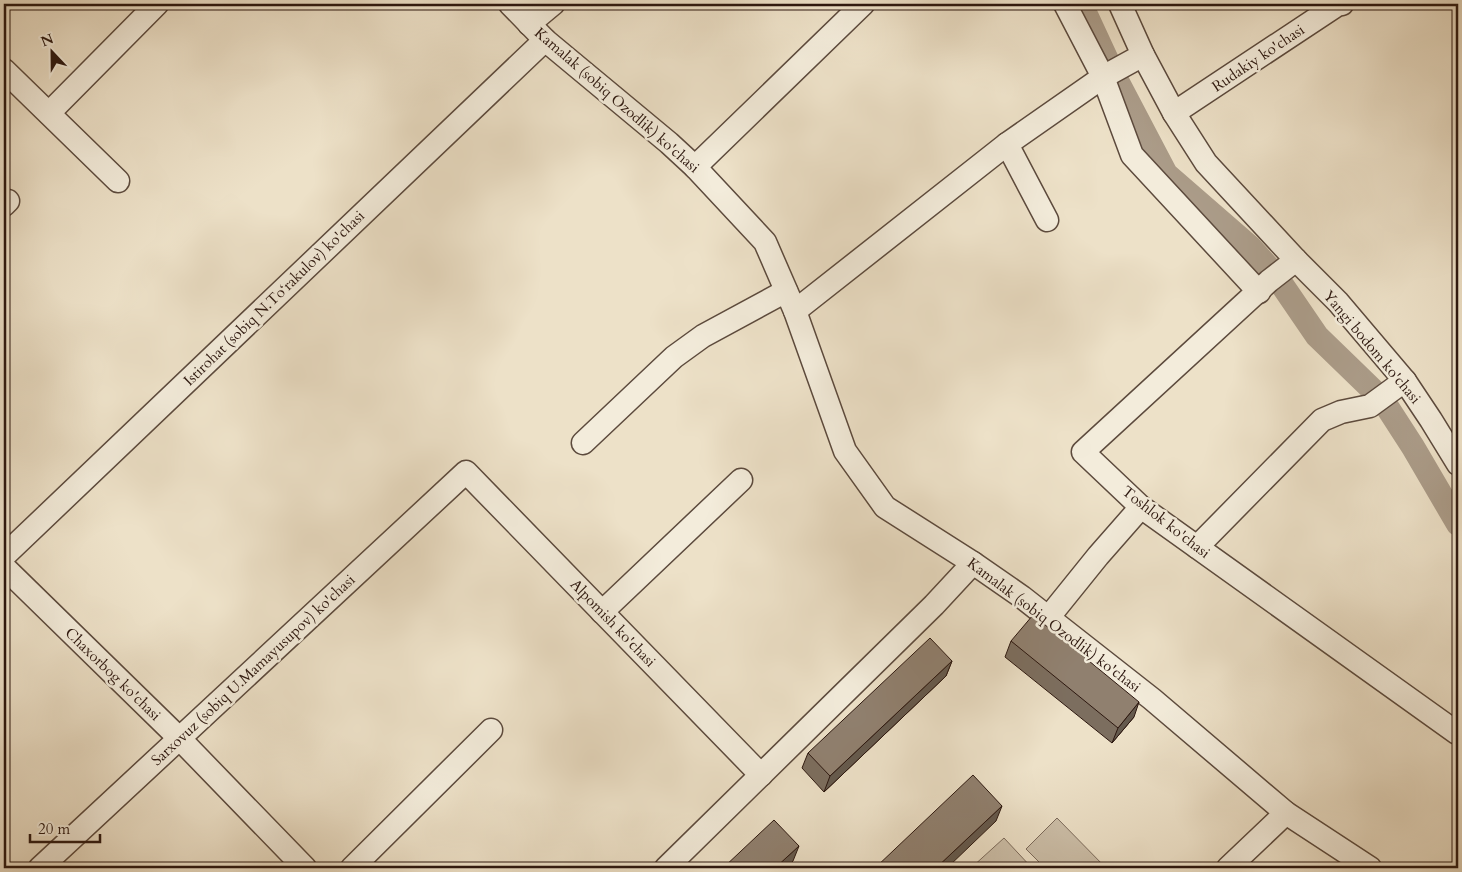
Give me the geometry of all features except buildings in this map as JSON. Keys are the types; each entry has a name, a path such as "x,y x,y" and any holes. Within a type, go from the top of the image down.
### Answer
{"street":[{"path":"49,113 157,4"},
{"name":"Kamalak (sobiq Ozodlik) ko'chasi","path":"510,4 537,32 695,167 765,242 795,311 845,451 885,508 973,563 1022,597 1152,699 1286,813 1370,868"},
{"name":"Istirohat (sobiq N.To‘rakulov) ko'chasi","path":"4,556 537,32 552,4"},
{"path":"695,167 863,4"},
{"path":"1065,4 1103,77 1132,155 1264,286 1292,262"},
{"name":"Yangi bodom ko'chasi","path":"1120,4 1143,55 1174,113 1206,163 1292,262 1338,302 1458,464"},
{"name":"Rudakiy ko'chasi","path":"1174,113 1337,5 1342,4"},
{"path":"795,311 1007,144 1103,77 1143,55"},
{"path":"4,70 118,181"},
{"path":"1007,144 1047,220"},
{"name":"Toshlok ko'chasi","path":"1264,286 1082,452 1141,507 1458,732"},
{"path":"583,443 674,357 703,336 786,291"},
{"path":"1197,547 1322,420 1341,412 1370,406 1400,384"},
{"name":"Alpomish ko'chasi","path":"466,472 761,775"},
{"name":"Sarxovuz (sobiq U.Mamayusupov) ko'chasi","path":"40,868 466,472"},
{"path":"602,612 741,480"},
{"path":"1048,618 1141,507"},
{"path":"666,868 934,604 973,563"},
{"name":"Chaxorbog ko'chasi","path":"4,567 179,738 305,868"},
{"path":"352,868 491,730"},
{"path":"1228,868 1286,813"}],"shaded area":[{"path":"1057,818 1106,868 1045,868 1026,849"},
{"path":"1004,838 1032,868 971,868"}],"waterway":[{"path":"1081,4 1113,73 1166,174 1250,247 1276,276 1317,336 1382,399 1413,447 1458,524"}]}
